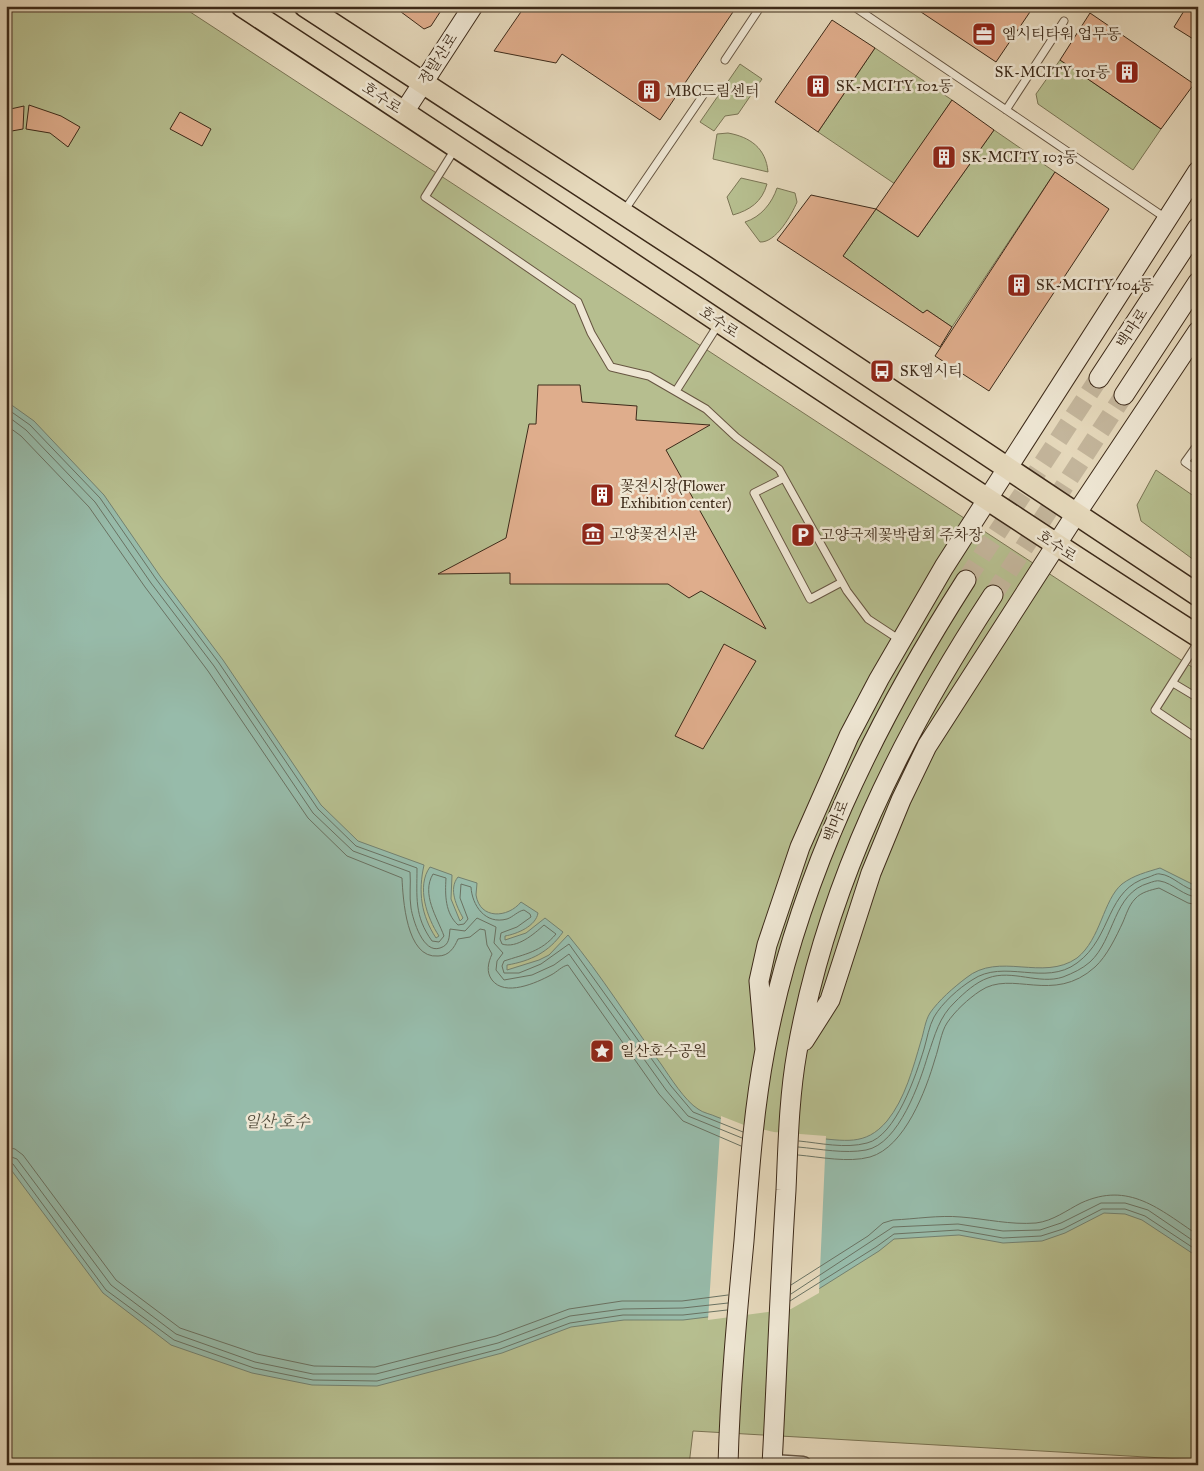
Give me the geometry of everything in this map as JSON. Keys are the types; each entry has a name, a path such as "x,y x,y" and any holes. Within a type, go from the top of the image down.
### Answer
{"main road":[{"name":"호수로","path":"242,6 987,500 1198,636"},
{"path":"305,6 1008,467 1198,595"},
{"name":"정발산로","path":"404,112 472,6"},
{"path":"765,1049 759,981 777,914 800,847 829,777 862,710 901,641 987,500 1198,172"},
{"name":"백마로","path":"1099,378 1198,226"},
{"name":"백마로","path":"1124,395 1198,282"},
{"path":"797,1052 830,1000 871,873 918,764 944,717 1198,331"},
{"name":"백마로","path":"728,1465 753,1132 765,1049 781,982 801,915 842,805 881,722 910,670 966,580"},
{"name":"백마로","path":"772,1464 782,1256 793,1086 797,1052 823,947 868,819 920,713 993,596"}],"street":[{"path":"772,1464 803,1465"}],"lane":[{"path":"725,60 761,6"},
{"path":"853,6 1168,219"},
{"path":"1006,110 1064,21"},
{"path":"622,213 708,88"},
{"path":"457,147 425,197 578,302 591,333 611,367 649,376 706,409 736,437 778,469 842,582 868,619 901,641"},
{"path":"676,391 720,322"},
{"path":"1198,444 1185,462 1198,471"},
{"path":"784,478 754,493 810,599 842,582"},
{"path":"1198,642 1156,710 1198,739"},
{"path":"1173,683 1198,698"}],"shaded area":[{"name":"일산호수공원","path":"6,6 181,6 1198,671 1198,1460 693,1431 689,1465 6,1465"},
{"path":"875,48 952,100 895,184 818,132"},
{"path":"1060,60 1161,129 1133,170 1038,104 1036,94"},
{"path":"740,64 762,79 738,114 725,116 714,131 700,122"},
{"path":"994,130 1055,172 952,327 927,310 923,313 843,256 876,209 918,237"},
{"path":"728,133 743,137 756,145 764,156 768,172 713,159 717,134"},
{"path":"741,178 767,184 759,200 745,211 733,215 727,197"},
{"path":"777,188 795,193 797,202 783,227 772,238 760,242 745,222 756,217 765,209"},
{"path":"1156,470 1198,499 1198,563 1141,521 1137,505"}],"water":[{"name":"일산 호수","path":"6,401 34,421 104,495 160,576 223,660 321,805 358,841 424,865 421,885 422,903 427,921 436,938 439,936 427,911 424,892 424,883 430,867 452,875 451,899 460,921 463,918 456,903 454,892 455,882 458,877 477,883 476,895 479,903 483,909 489,912 495,914 509,911 521,902 538,913 536,918 534,922 520,931 505,936 505,940 526,933 545,918 563,932 545,950 532,958 507,965 507,970 549,955 568,935 688,1100 700,1110 729,1122 753,1129 814,1138 854,1140 871,1135 887,1121 904,1093 930,1013 946,994 966,978 979,970 992,967 1050,967 1064,965 1077,958 1091,941 1116,891 1122,884 1141,874 1160,868 1198,887 1198,1257 1142,1220 1125,1214 1104,1213 1065,1233 1042,1241 1003,1243 959,1235 894,1239 879,1251 790,1307 683,1320 624,1320 571,1327 502,1353 377,1386 312,1385 252,1373 171,1345 103,1293 6,1163"}],"pier":[{"path":"721,1116 744,1125 774,1132 826,1136 819,1293 791,1309 708,1320"}],"building":[{"path":"393,6 444,6 431,26 424,29"},
{"name":"MBC드림센터","path":"525,6 737,6 660,120 562,54 556,63 494,51"},
{"name":"엠시티타워 업무동","path":"912,6 1034,6 996,62"},
{"path":"1187,6 1198,6 1198,42 1174,27"},
{"name":"SK-MCITY 101동","path":"1090,13 1194,84 1161,129 1060,60"},
{"name":"SK-MCITY 102동","path":"832,20 875,48 818,132 775,102"},
{"name":"SK-MCITY 103동","path":"952,100 994,130 918,237 876,209"},
{"path":"29,105 61,116 80,127 68,147 50,133 26,129"},
{"path":"24,106 23,129 6,132 6,110"},
{"path":"180,112 211,129 202,146 170,129"},
{"name":"SK-MCITY 104동","path":"1055,172 1109,209 989,391 935,356"},
{"path":"811,195 876,209 843,256 923,313 927,310 952,327 940,347 777,240"},
{"name":"꽃전시장(Flower Exhibition center)","path":"538,385 580,385 582,402 637,406 636,420 710,425 666,450 766,629 701,591 689,598 668,584 510,584 510,573 438,574 506,538 529,424 536,424"},
{"path":"724,644 756,661 703,749 675,736"}],"tunnel":[{"path":"966,580 1099,378"},
{"path":"993,595 1124,395"}],"place":[{"name":"엠시티타워 업무동","path":"984,34"},
{"name":"SK-MCITY 101동","path":"1127,72"},
{"name":"SK-MCITY 102동","path":"818,86"},
{"name":"MBC드림센터","path":"649,91"},
{"name":"SK-MCITY 103동","path":"944,157"},
{"name":"SK-MCITY 104동","path":"1019,285"},
{"name":"SK엠시티","path":"882,371"},
{"name":"꽃전시장(Flower Exhibition center)","path":"602,495"},
{"name":"고양꽃전시관","path":"593,534"},
{"name":"고양국제꽃박람회 주차장","path":"803,535"},
{"name":"일산호수공원","path":"602,1051"}]}
